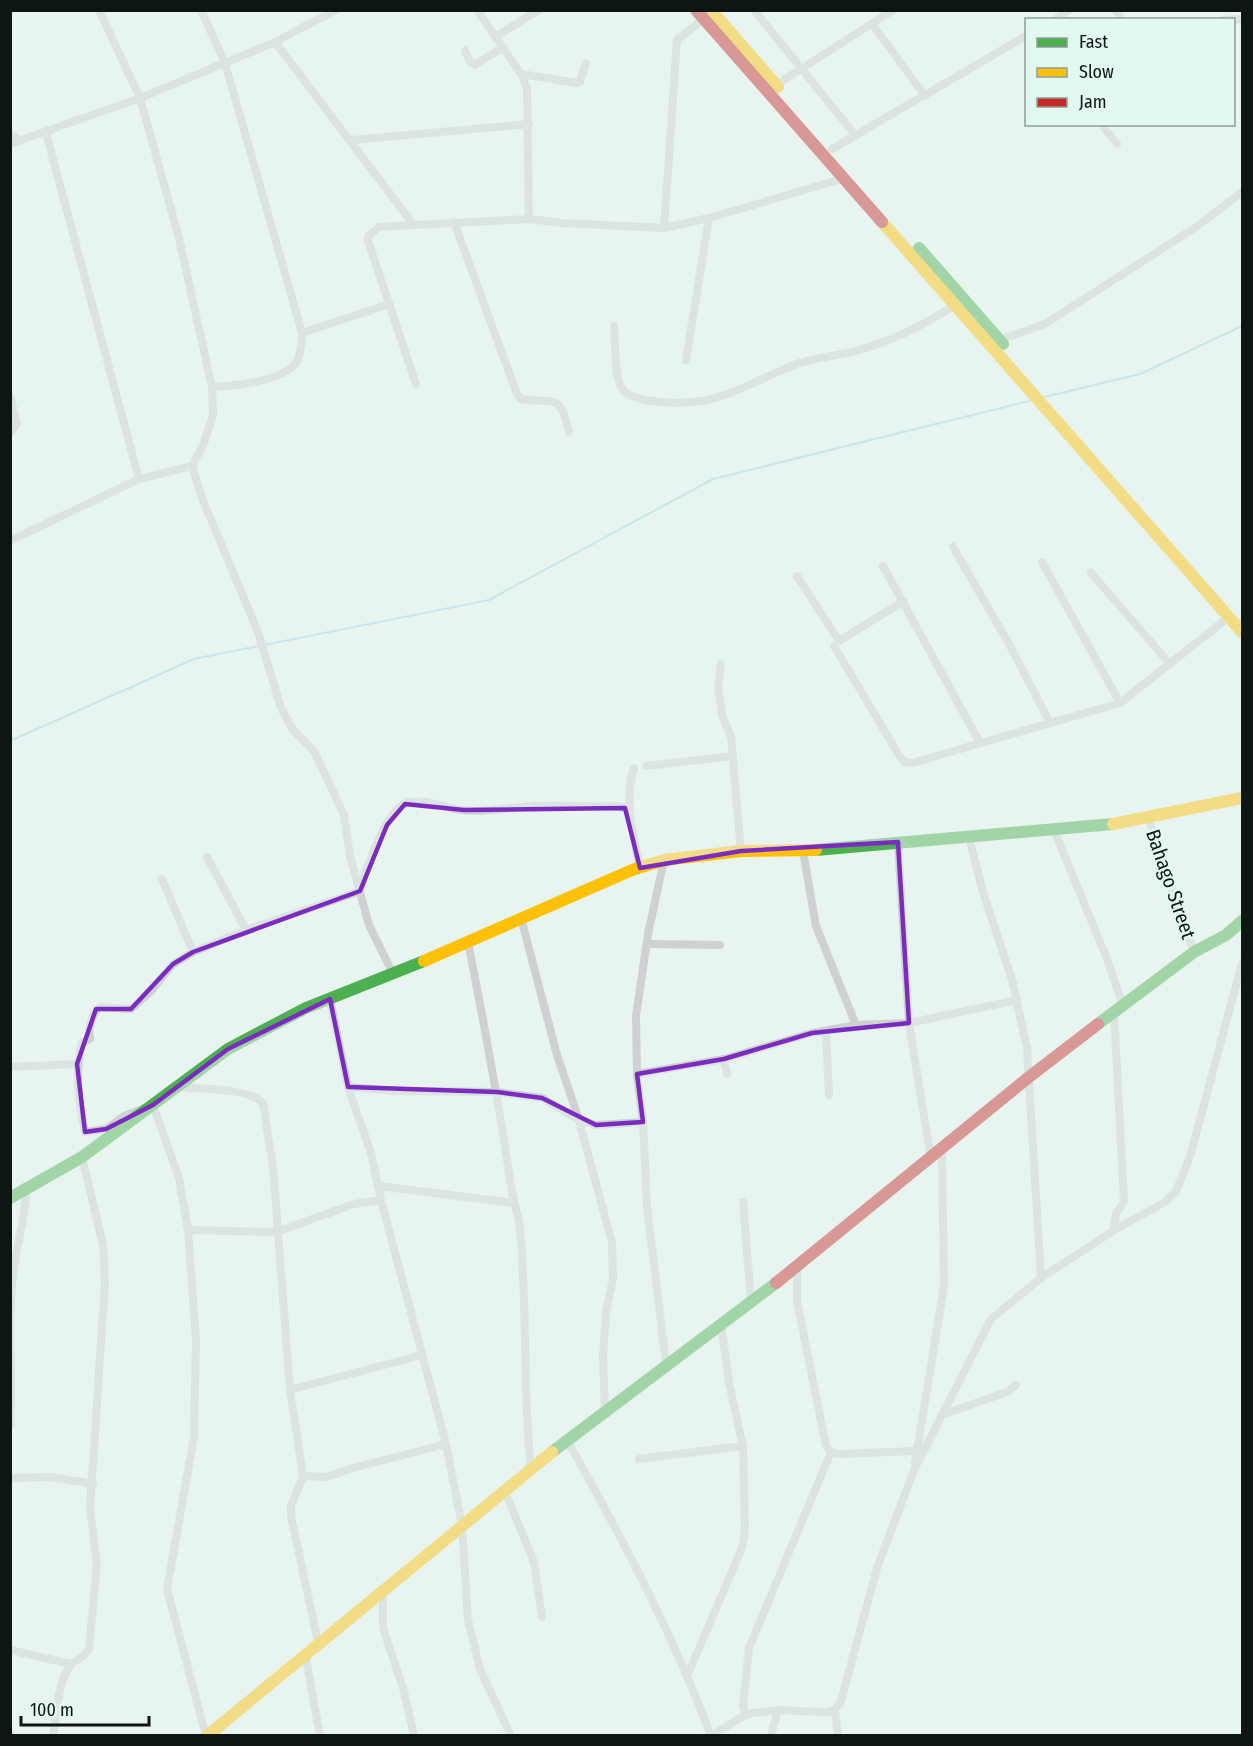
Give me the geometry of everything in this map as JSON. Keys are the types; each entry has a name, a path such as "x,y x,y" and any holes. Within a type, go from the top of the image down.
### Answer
{"street":[{"path":"99,10 140,98 179,238 212,387 213,415 204,443 192,466 202,498 258,632 281,708 293,730 314,751 344,815 350,856 369,925 393,974"},
{"path":"201,10 225,63 302,333 297,361 290,369 240,385 212,387"},
{"path":"10,144 140,98 274,42 336,10"},
{"path":"477,10 521,74 527,88 529,219"},
{"path":"495,37 539,10"},
{"path":"754,10 800,70 856,136"},
{"path":"776,85 893,10"},
{"path":"1056,18 1069,10"},
{"path":"711,14 776,85 1242,620"},
{"path":"711,14 846,178 1242,632"},
{"path":"664,228 677,40 711,14"},
{"path":"872,24 925,96"},
{"path":"832,149 1025,37"},
{"path":"274,42 352,140 413,224"},
{"path":"465,51 470,62 475,65 502,48"},
{"path":"521,74 578,83 586,63"},
{"path":"352,140 529,124"},
{"path":"1103,126 1117,144"},
{"path":"46,133 139,479"},
{"path":"10,134 20,141"},
{"path":"416,384 368,236 379,227 529,219 664,228 709,218 846,178"},
{"path":"999,340 1045,324 1196,226 1242,192"},
{"path":"686,360 709,218"},
{"path":"454,222 517,394 521,399 538,399 557,403 565,415 569,432"},
{"path":"302,333 390,304"},
{"path":"614,326 618,385 626,393 653,401 702,403 733,394 795,365 820,357 854,351 911,332 956,305"},
{"path":"10,396 17,424 10,433"},
{"path":"10,541 139,479 192,466"},
{"path":"953,547 1008,642 1050,723"},
{"path":"1042,562 1120,703"},
{"path":"883,566 980,743"},
{"path":"1091,573 1170,664"},
{"path":"797,576 839,641 904,602"},
{"path":"834,646 905,762 912,763 1120,703 1229,617"},
{"path":"722,664 718,687 722,715 731,737 741,851"},
{"path":"645,766 733,756"},
{"path":"634,768 629,782 630,813 640,868"},
{"path":"10,1198 82,1157 228,1049 306,1008 393,974 521,918 664,860 741,851 803,851 1103,826 1242,798"},
{"path":"360,891 367,867 387,825 397,810 405,804 416,801 464,810 537,806 617,806 625,808 630,813"},
{"name":"Bahago Street","path":"1148,817 1194,952"},
{"path":"1054,830 1107,959 1119,1010 1124,1201 1116,1214 1113,1231"},
{"path":"969,837 983,892 1017,1000 1029,1077 1041,1278"},
{"path":"898,842 909,1023 931,1159"},
{"path":"803,851 816,926 856,1025"},
{"path":"207,857 246,930"},
{"path":"664,860 647,944 636,1016 637,1074 643,1122 647,1207 666,1364"},
{"path":"162,879 193,952"},
{"path":"153,1105 124,1116 106,1129 85,1132 78,1103 77,1064 82,1042 90,1039 89,1033 96,1009 126,1009 135,1006 173,964 193,952 246,930 360,891"},
{"path":"521,918 557,1055 579,1120 613,1253 613,1278 606,1313 604,1346 605,1410"},
{"path":"153,1105 178,1178 188,1230 196,1340 194,1437 167,1589 207,1736 504,1489 666,1364 798,1268 1029,1077 1194,952 1226,935 1242,921"},
{"path":"468,942 497,1092 513,1203 520,1226 524,1270 527,1431 531,1468"},
{"path":"647,944 720,945"},
{"path":"838,1736 835,1710 841,1701 877,1568 914,1470 991,1319 1041,1278 1113,1231 1165,1202 1176,1191 1190,1157 1242,963"},
{"path":"330,999 348,1087 360,1115 446,1444 462,1526 468,1620 480,1669 511,1736"},
{"path":"637,1074 724,1059 856,1025 909,1023 1017,1000"},
{"path":"826,1031 829,1095"},
{"path":"724,1059 727,1074"},
{"path":"10,1067 77,1064"},
{"path":"175,1087 244,1093 258,1098 263,1103 273,1167 276,1232 290,1390 303,1476 291,1506 291,1516 318,1642"},
{"path":"348,1087 431,1092 497,1092 542,1098 579,1120 596,1125 643,1122"},
{"path":"914,1470 944,1286 942,1151"},
{"path":"53,1736 64,1678 71,1664 88,1652 97,1563 90,1509 105,1281 103,1245 82,1157"},
{"path":"378,1186 513,1203"},
{"path":"10,1425 11,1288 14,1257 26,1214 26,1188"},
{"path":"188,1230 276,1232 354,1204 381,1200"},
{"path":"743,1202 751,1302"},
{"path":"798,1268 797,1301 826,1446 831,1452"},
{"path":"688,1674 745,1538 743,1446 730,1388 721,1325"},
{"path":"290,1390 422,1355"},
{"path":"942,1415 1007,1392 1016,1385"},
{"path":"567,1440 627,1547 688,1674 711,1736 745,1715 778,1710 825,1712 835,1710"},
{"path":"303,1476 341,1474 353,1468 446,1444"},
{"path":"639,1459 743,1446"},
{"path":"831,1452 917,1451"},
{"path":"745,1715 743,1704 749,1648 831,1452"},
{"path":"10,1478 51,1477 93,1484"},
{"path":"504,1489 534,1562 542,1617"},
{"path":"383,1590 383,1628 404,1691 414,1736"},
{"path":"10,1650 71,1664"},
{"path":"304,1653 320,1736"},
{"path":"771,1736 778,1710"}],"highlighted area":[{"path":"405,804 464,810 625,808 640,868 741,851 898,842 909,1023 812,1033 724,1059 637,1074 643,1122 596,1125 542,1098 497,1092 348,1087 330,999 228,1049 153,1105 106,1129 85,1132 77,1064 96,1009 131,1009 173,964 193,952 360,891 387,825"}],"waterway":[{"path":"1044,397 1140,374 1242,326"},
{"path":"264,645 489,600 713,479 1033,400"},
{"path":"10,741 194,659 259,646"}],"traffic: fast":[{"path":"919,248 1003,344"},
{"path":"816,850 1113,824"},
{"path":"1098,1024 1194,952 1226,935 1242,921"},
{"path":"10,1198 82,1157 228,1049 306,1008 424,961"},
{"path":"552,1452 776,1283"}],"traffic: slow":[{"path":"711,10 778,87"},
{"path":"882,222 1242,632"},
{"path":"1113,824 1242,798"},
{"path":"424,961 632,870 664,860 741,851 816,850"},
{"path":"207,1736 552,1452"}],"traffic: jam":[{"path":"696,10 882,222"},
{"path":"776,1283 1029,1077 1098,1024"}]}
